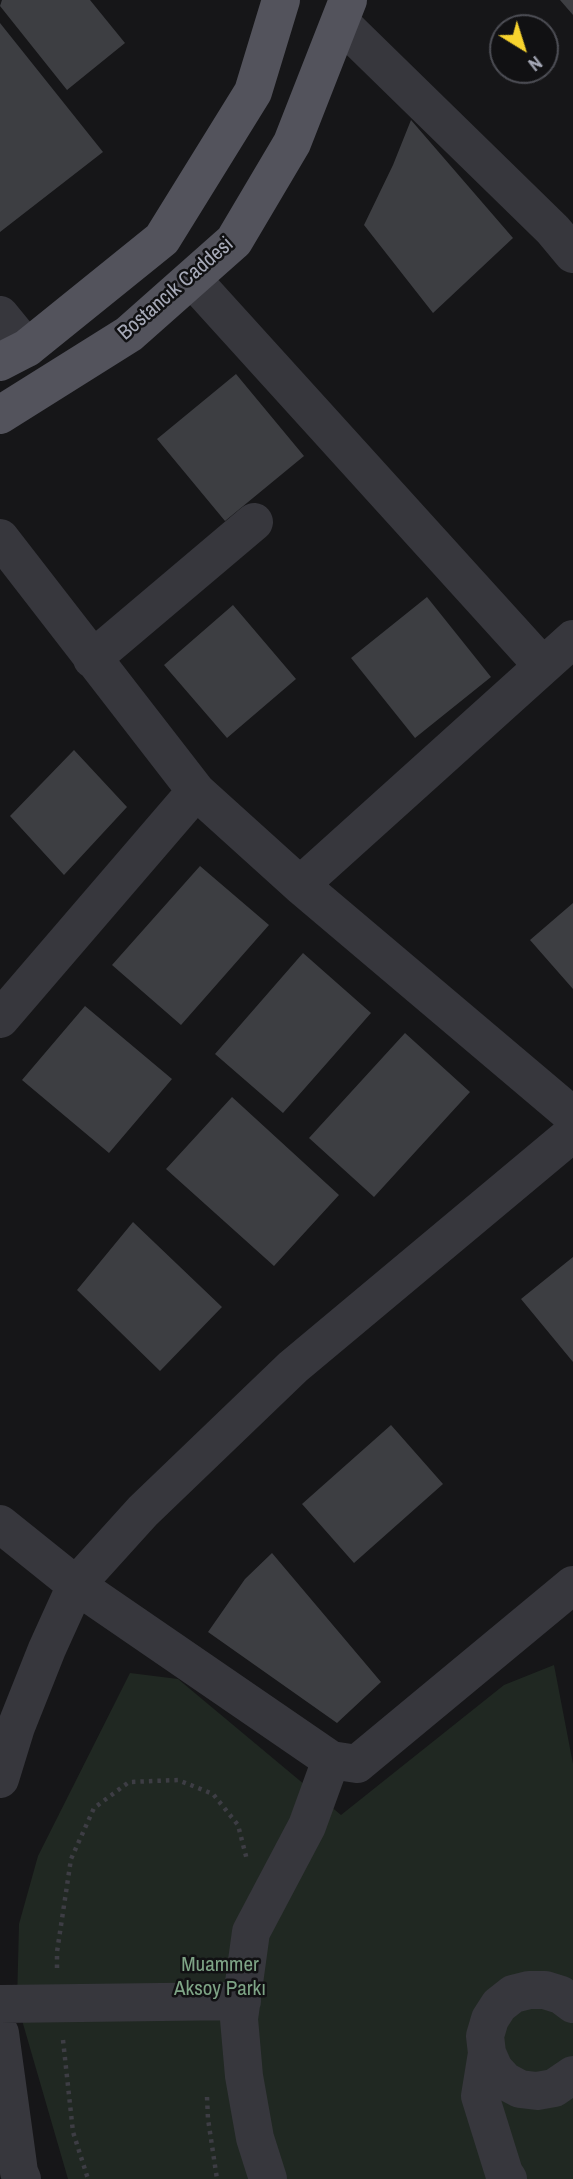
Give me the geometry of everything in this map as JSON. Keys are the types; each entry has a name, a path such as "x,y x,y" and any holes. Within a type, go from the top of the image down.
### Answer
{"main road":[{"path":"13,355 162,239 253,92 281,0"},
{"name":"Bostancık Caddesi","path":"0,415 129,334 234,241 292,143 344,11"}],"street":[{"path":"344,11 573,254"},
{"path":"192,279 543,666"},
{"path":"0,315 13,355"},
{"path":"92,659 254,522"},
{"path":"0,538 196,791 300,885 573,1115"},
{"path":"300,885 573,639"},
{"path":"0,1019 196,791"},
{"path":"0,1779 16,1727 76,1585 144,1511 293,1367 573,1133"},
{"path":"0,1524 76,1585 331,1760 357,1765 573,1587"},
{"path":"268,2179 254,2138 244,2076 239,2019 251,1932 307,1826 331,1760"},
{"path":"508,2179 480,2096 487,2053 485,2036 490,2019 499,2005 513,1994 529,1990 545,1990 561,1995 573,2004"},
{"path":"0,2004 242,2001"},
{"path":"0,2033 22,2179"},
{"path":"487,2053 494,2068 505,2081 520,2089 537,2091 554,2088 573,2075"}],"path":[{"path":"88,2179 72,2132 59,2004 57,1952 71,1859 94,1808 129,1782 178,1780 213,1794 238,1825 247,1863"},
{"path":"207,2095 217,2179"}],"green space":[{"name":"Muammer Aksoy Parkı","path":"554,1665 573,1764 573,2179 68,2179 17,2003 19,1924 38,1856 130,1673 178,1679 341,1815 504,1685"}],"building":[{"path":"2,0 90,0 125,43 67,90 0,6"},
{"path":"560,0 573,0 573,15"},
{"path":"0,23 103,152 0,232"},
{"path":"411,120 513,238 433,313 364,225"},
{"path":"236,374 304,456 225,521 157,439"},
{"path":"427,597 491,677 415,738 351,658"},
{"path":"233,605 296,679 227,738 164,665"},
{"path":"74,750 127,807 64,875 10,816"},
{"path":"200,866 269,925 181,1025 112,965"},
{"path":"573,903 573,989 530,940"},
{"path":"303,953 371,1013 283,1113 215,1054"},
{"path":"85,1006 172,1079 109,1153 22,1080"},
{"path":"405,1033 470,1092 374,1197 309,1138"},
{"path":"232,1097 339,1195 274,1266 166,1169"},
{"path":"133,1222 222,1307 160,1371 77,1290"},
{"path":"573,1257 573,1362 521,1299"},
{"path":"391,1425 443,1484 354,1563 302,1504"},
{"path":"272,1553 381,1682 337,1723 208,1632 245,1579"}]}
